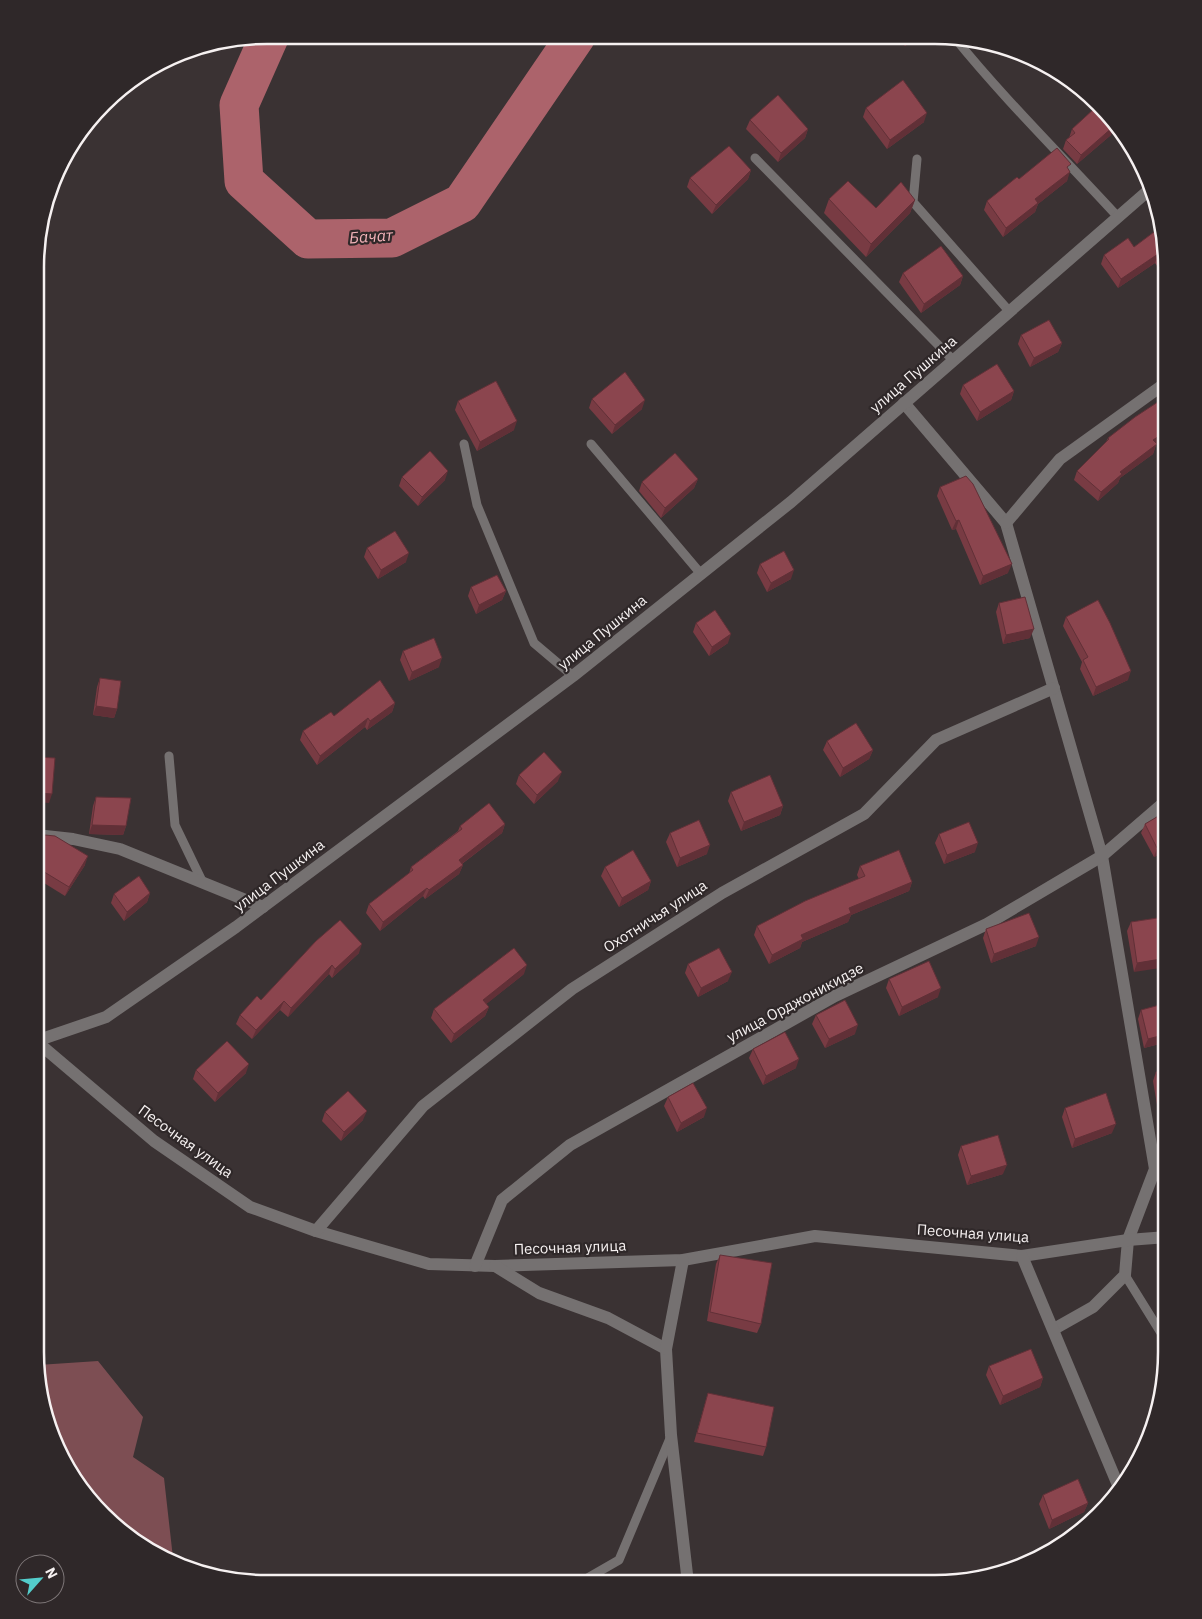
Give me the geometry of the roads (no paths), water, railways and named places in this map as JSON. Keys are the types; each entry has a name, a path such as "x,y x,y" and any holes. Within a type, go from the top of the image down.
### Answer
{"street":[{"name":"улица Пушкина","path":"44,1038 106,1017 263,907 573,676 791,502 1145,193"},
{"path":"1006,522 1060,459 1158,388"},
{"path":"904,403 1006,522 1102,856 1158,1152"},
{"name":"Охотничья улица","path":"316,1231 423,1106 572,989 722,892 864,814 936,740 1054,688"},
{"name":"улица Орджоникидзе","path":"475,1266 502,1200 570,1145 835,996 987,924 1102,856 1158,808"},
{"path":"44,836 73,839 120,849 263,907"},
{"name":"Песочная улица","path":"44,1048 154,1141 250,1207 316,1231 429,1264 495,1266 683,1260 815,1236 1022,1256 1128,1240 1158,1238"},
{"path":"1054,1329 1093,1307 1125,1276 1128,1240 1158,1175"},
{"path":"1022,1256 1117,1482"},
{"path":"683,1260 666,1349 671,1435 687,1575"},
{"path":"495,1266 539,1293 608,1318 666,1349"}],"lane":[{"path":"961,46 990,82 1056,149 1118,217"},
{"path":"755,158 953,360"},
{"path":"917,159 914,202 1010,312"},
{"path":"464,444 477,504 534,643 573,676"},
{"path":"591,444 700,574"},
{"path":"169,756 175,825 203,883"},
{"path":"1125,1276 1158,1328"},
{"path":"593,1575 619,1560 671,1435"}],"waterway":[{"name":"Бачат","path":"266,44 239,105 244,181 308,239 392,238 462,203 571,44"}]}
